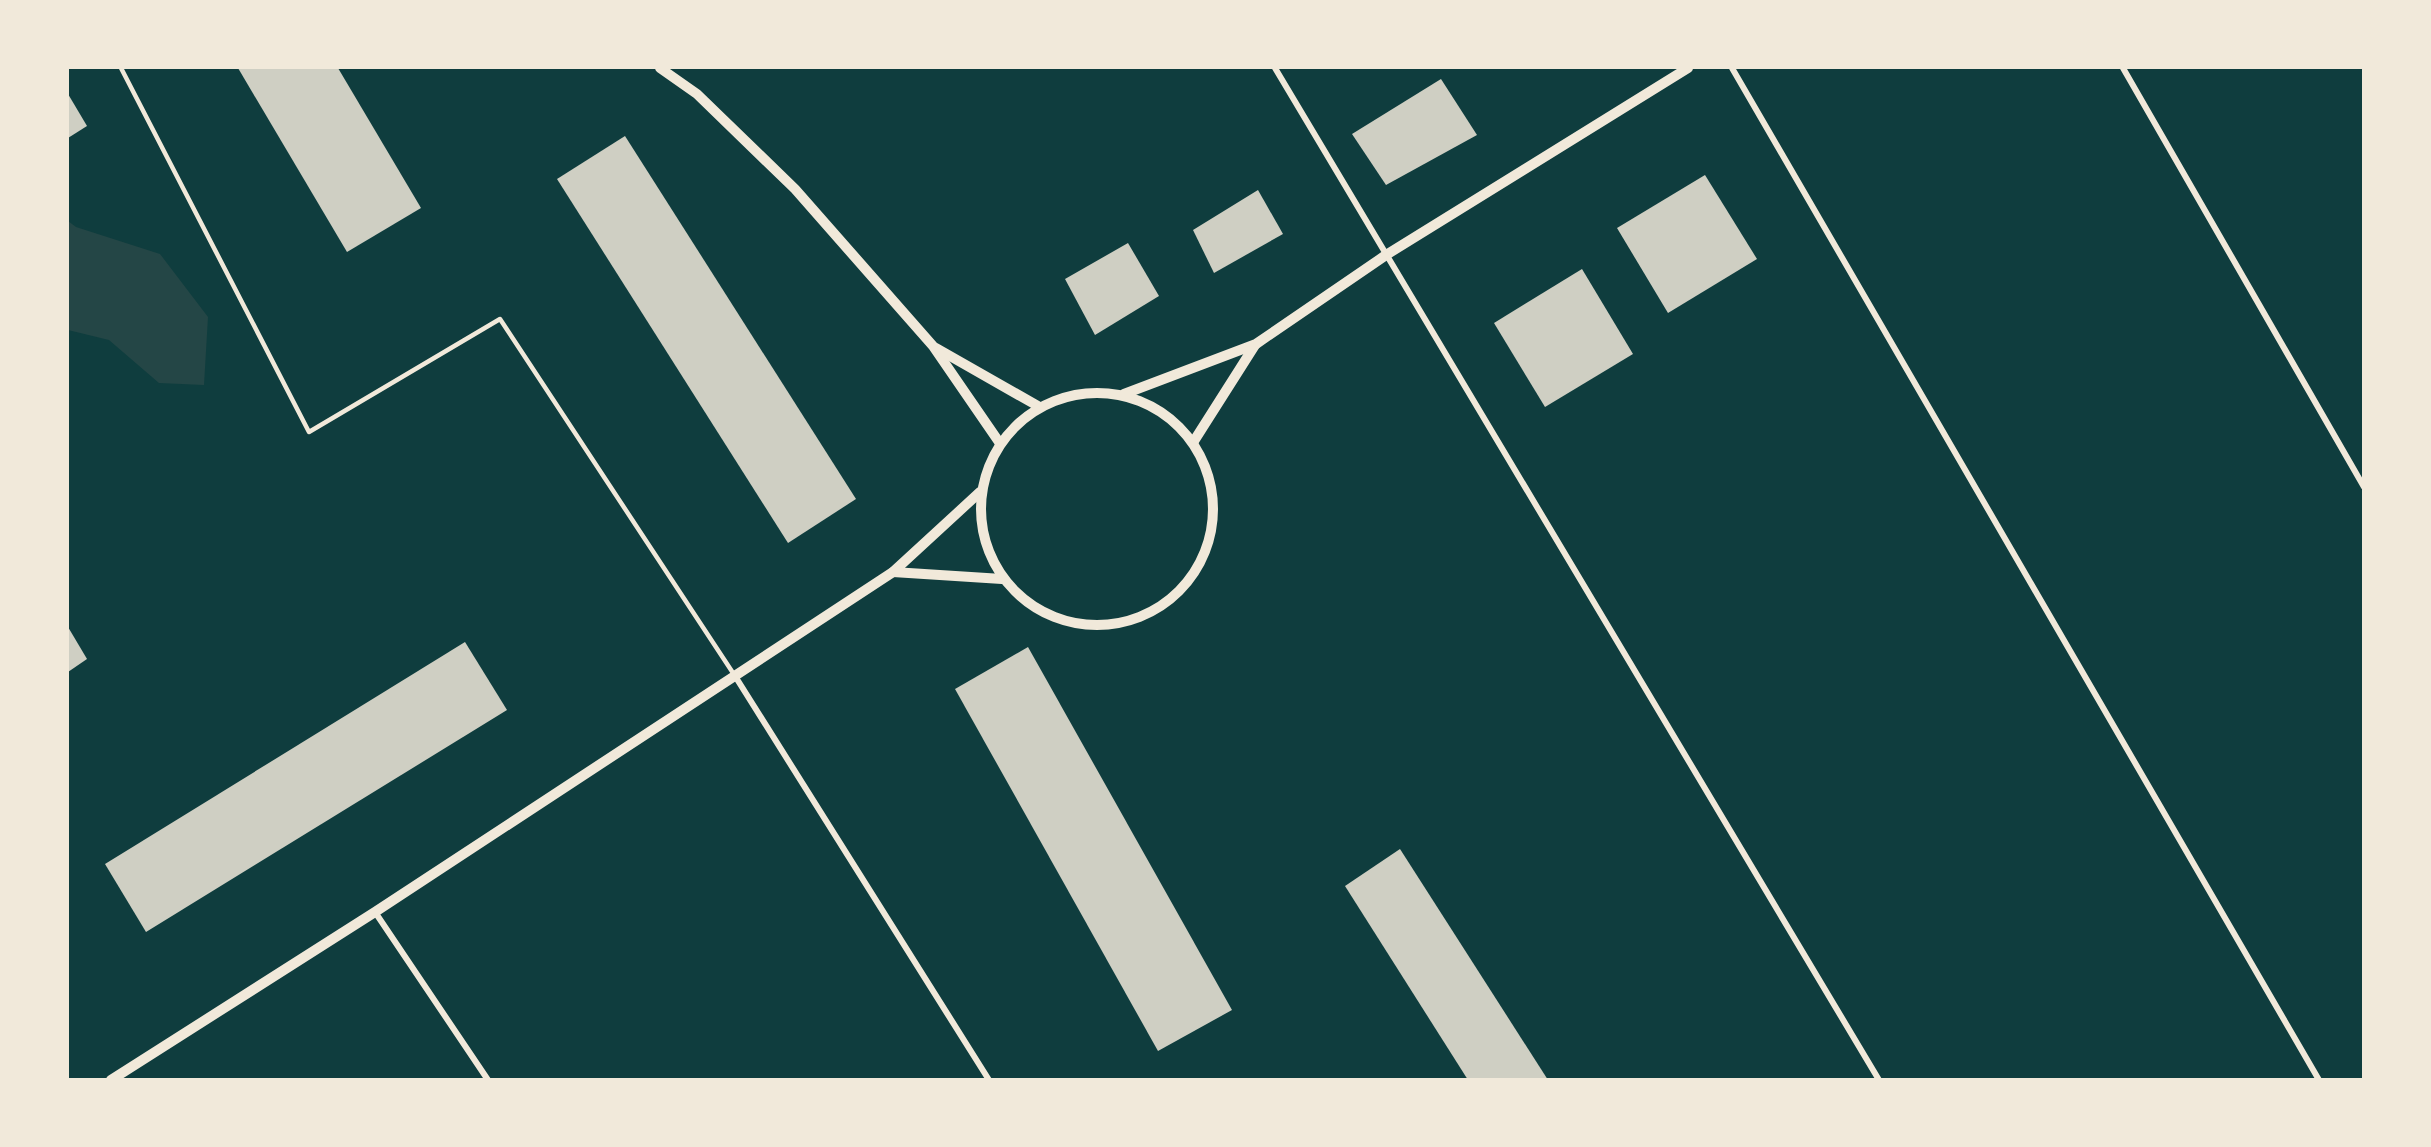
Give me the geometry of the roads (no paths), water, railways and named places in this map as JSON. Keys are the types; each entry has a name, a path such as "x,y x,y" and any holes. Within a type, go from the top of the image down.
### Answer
{"street":[{"path":"660,68 697,94 795,189 933,346 999,442"},
{"path":"1275,68 1879,1080"},
{"path":"1124,394 1256,344 1386,255 1688,68"},
{"path":"1732,68 2319,1080"},
{"path":"2123,68 2364,487"},
{"path":"1194,441 1256,344"},
{"path":"933,346 1038,406"},
{"path":"1092,391 1124,394 1152,405 1194,441 1212,486 1214,516 1206,550 1186,584 1148,614 1118,624 1084,625 1058,619 1023,600 1002,579 983,538 980,492 999,442 1038,406 1092,391"},
{"path":"111,1080 375,912 893,572 980,492"},
{"path":"893,572 1002,579"},
{"path":"735,676 989,1080"},
{"path":"375,912 489,1080"}],"lane":[{"path":"121,68 309,432 500,319 735,676"}]}
